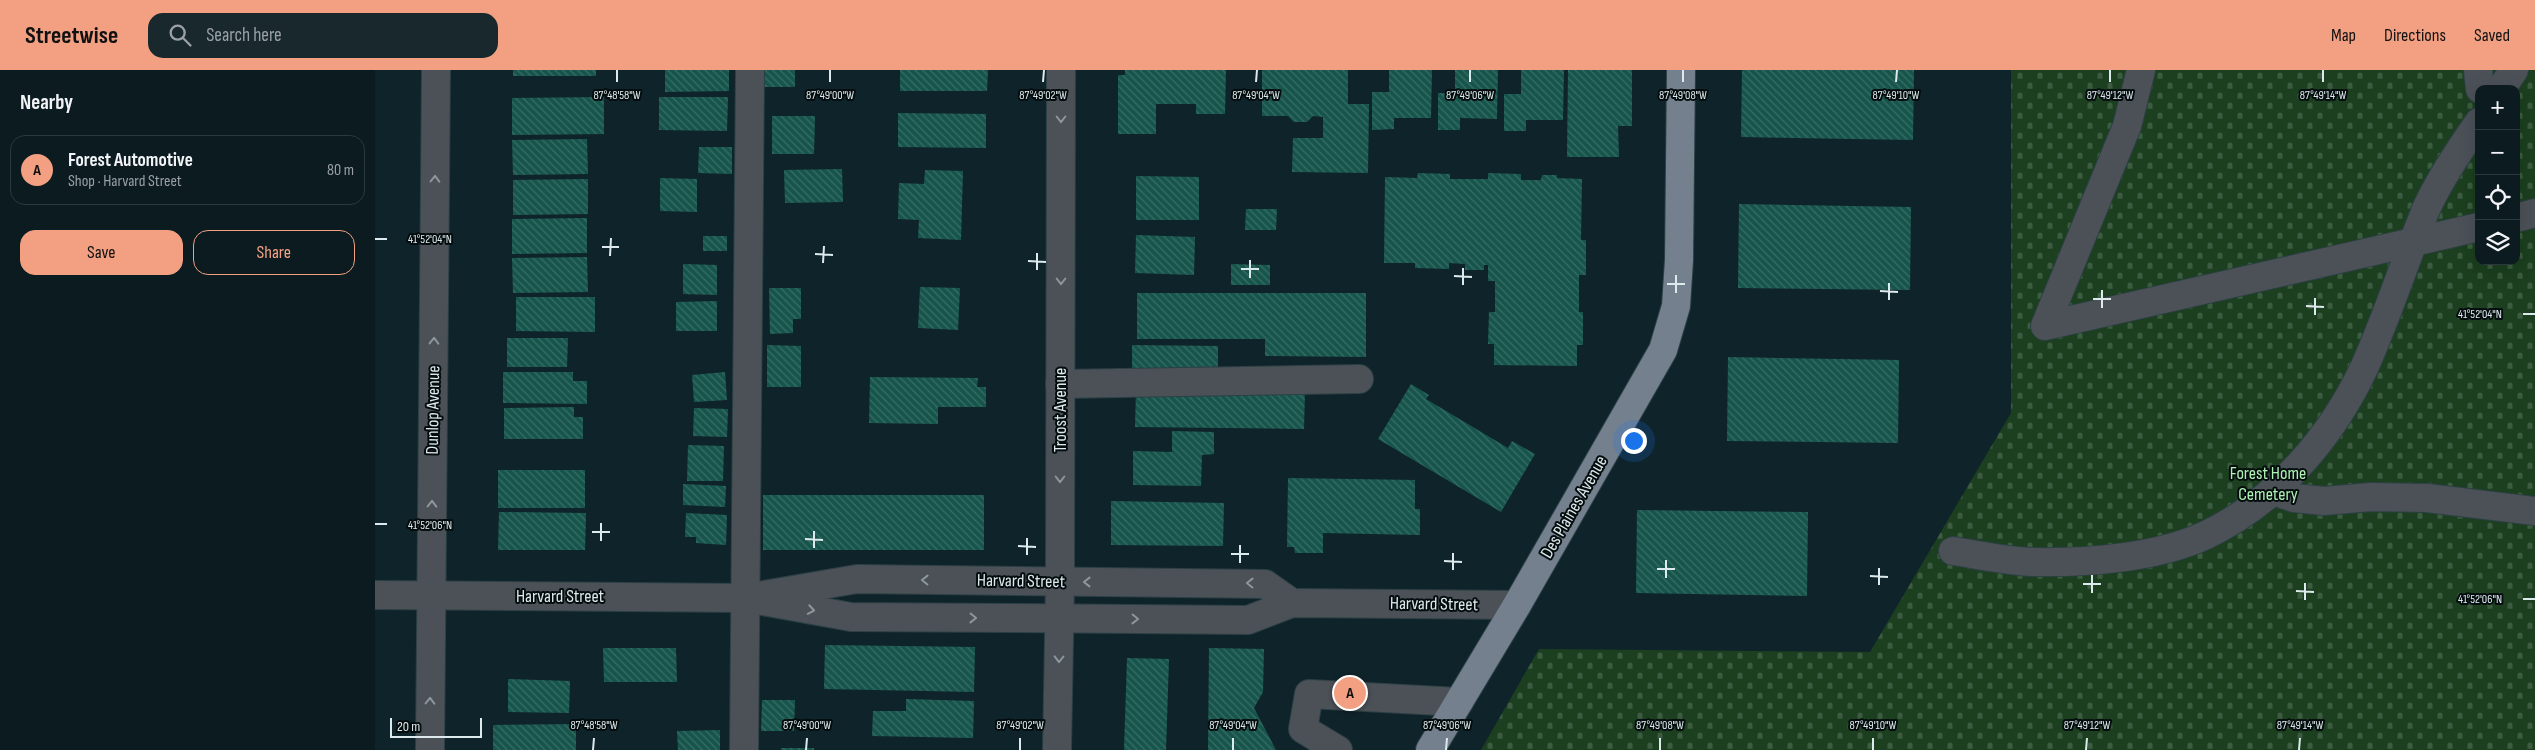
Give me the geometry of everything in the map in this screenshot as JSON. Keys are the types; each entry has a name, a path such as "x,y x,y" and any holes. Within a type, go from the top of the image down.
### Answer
{"main road":[{"name":"Des Plaines Avenue","path":"1430,750 1517,605 1663,350 1676,306 1679,260 1681,70"}],"street":[{"name":"Dunlop Avenue","path":"430,750 436,70"},
{"path":"744,750 750,70"},
{"name":"Troost Avenue","path":"1057,750 1060,618 1061,70"},
{"path":"2141,70 2127,126 2045,326 2475,227"},
{"path":"2478,70 2480,85"},
{"path":"2504,85 2514,70"},
{"path":"1953,551 2032,562 2129,556 2167,548 2205,535 2233,520 2273,491 2304,461 2333,422 2363,369 2428,207 2443,176 2475,128"},
{"path":"2520,217 2535,213"},
{"path":"1061,384 1359,379"},
{"path":"2273,491 2294,498 2324,501 2371,497 2427,498 2535,511"},
{"name":"Harvard Street","path":"745,598 857,579 1265,584 1292,603"},
{"name":"Harvard Street","path":"375,595 745,598 851,617 1248,620 1292,603 1517,605"},
{"path":"1338,750 1303,729 1309,694 1459,702"}],"green space":[{"name":"Forest Home Cemetery","path":"2011,70 2535,70 2535,750 1481,750 1539,649 1870,652 2011,413"}],"building":[{"path":"513,70 596,70 596,76 513,76"},
{"path":"665,70 729,70 729,91 665,92"},
{"path":"763,70 795,70 795,87 763,87"},
{"path":"900,70 988,70 987,91 900,91"},
{"path":"1125,70 1226,70 1225,114 1196,114 1196,104 1156,104 1156,134 1118,134 1118,75 1125,75"},
{"path":"1262,70 1348,70 1348,104 1369,104 1368,173 1292,172 1293,138 1323,138 1323,117 1313,116 1307,122 1294,122 1288,116 1262,116"},
{"path":"1389,70 1432,70 1431,118 1394,118 1394,129 1372,130 1372,92 1389,92"},
{"path":"1455,70 1498,70 1497,119 1460,118 1460,130 1438,130 1438,93 1455,93"},
{"path":"1521,70 1564,70 1563,120 1526,120 1526,131 1504,131 1504,94 1521,94"},
{"path":"1568,70 1632,70 1632,126 1618,126 1619,157 1567,157"},
{"path":"1742,70 1914,70 1913,140 1741,137"},
{"path":"604,97 604,134 512,135 512,98"},
{"path":"659,97 728,97 727,131 659,130"},
{"path":"898,113 986,114 986,148 898,147"},
{"path":"772,116 815,116 814,154 772,154"},
{"path":"587,139 588,174 513,175 512,140"},
{"path":"699,147 732,147 732,174 698,173"},
{"path":"842,169 843,202 785,203 784,170"},
{"path":"925,170 963,171 961,240 918,238 919,220 898,219 899,183 924,184"},
{"path":"1418,173 1450,174 1450,179 1488,179 1488,173 1521,174 1521,180 1541,180 1542,175 1582,179 1581,240 1586,240 1586,275 1579,275 1579,312 1583,312 1583,345 1577,345 1577,366 1494,365 1494,344 1488,344 1489,312 1495,312 1495,281 1488,281 1488,265 1484,265 1484,270 1465,270 1465,264 1449,263 1449,269 1415,268 1415,263 1384,263 1385,177 1417,178"},
{"path":"1136,176 1199,177 1199,220 1136,220"},
{"path":"660,178 697,179 697,212 660,211"},
{"path":"588,179 588,214 513,215 513,180"},
{"path":"1739,204 1911,207 1910,290 1738,288"},
{"path":"1246,209 1277,209 1276,230 1245,230"},
{"path":"587,218 587,253 512,254 512,219"},
{"path":"1136,235 1195,237 1194,275 1135,273"},
{"path":"703,236 727,236 727,251 703,251"},
{"path":"587,257 588,292 513,293 512,258"},
{"path":"683,264 717,265 717,295 683,294"},
{"path":"1231,264 1270,265 1270,285 1231,285"},
{"path":"920,287 960,288 958,330 918,328"},
{"path":"769,288 801,288 801,319 793,319 793,333 770,334"},
{"path":"1137,293 1366,293 1366,357 1265,356 1265,339 1137,339"},
{"path":"516,297 595,297 595,332 516,331"},
{"path":"717,301 717,331 676,331 676,302"},
{"path":"507,338 568,338 567,367 507,367"},
{"path":"767,345 801,346 801,387 767,387"},
{"path":"1132,345 1218,346 1218,372 1132,371"},
{"path":"1728,357 1899,360 1898,443 1727,441"},
{"path":"503,372 573,372 573,381 587,381 587,404 503,403"},
{"path":"725,372 727,400 694,402 692,375"},
{"path":"870,377 978,378 977,387 986,387 986,407 938,407 938,424 869,423"},
{"path":"1411,384 1429,395 1426,399 1508,448 1512,441 1535,454 1501,512 1378,439"},
{"path":"1136,389 1305,391 1304,429 1135,427"},
{"path":"574,407 574,417 583,417 583,439 504,439 504,408"},
{"path":"694,408 728,409 727,437 693,436"},
{"path":"1172,431 1214,432 1214,454 1202,455 1201,486 1133,485 1133,451 1172,452"},
{"path":"688,445 724,446 723,481 687,481"},
{"path":"498,470 585,470 585,508 498,508"},
{"path":"1288,478 1415,480 1415,509 1420,509 1420,535 1323,533 1323,553 1295,553 1294,547 1287,547"},
{"path":"683,484 726,486 725,507 683,505"},
{"path":"763,495 984,495 984,550 763,550"},
{"path":"1111,501 1224,503 1223,546 1111,545"},
{"path":"1637,510 1808,512 1807,596 1636,593"},
{"path":"499,512 586,513 585,550 498,550"},
{"path":"686,513 727,515 726,545 696,543 696,537 685,537"},
{"path":"825,645 975,647 974,692 824,689"},
{"path":"603,648 676,648 677,682 604,682"},
{"path":"1209,648 1264,649 1263,692 1254,708 1276,750 1208,750"},
{"path":"1127,658 1169,659 1166,750 1124,750"},
{"path":"508,679 570,681 569,713 508,712"},
{"path":"906,699 974,701 973,738 872,736 873,711 906,711"},
{"path":"762,700 795,700 794,731 761,731"},
{"path":"576,724 576,750 493,750 493,725"},
{"path":"720,730 720,750 678,750 677,731"},
{"path":"781,748 814,748 814,750 781,750"}],"place":[{"name":"Forest Automotive","path":"1350,693"}]}
